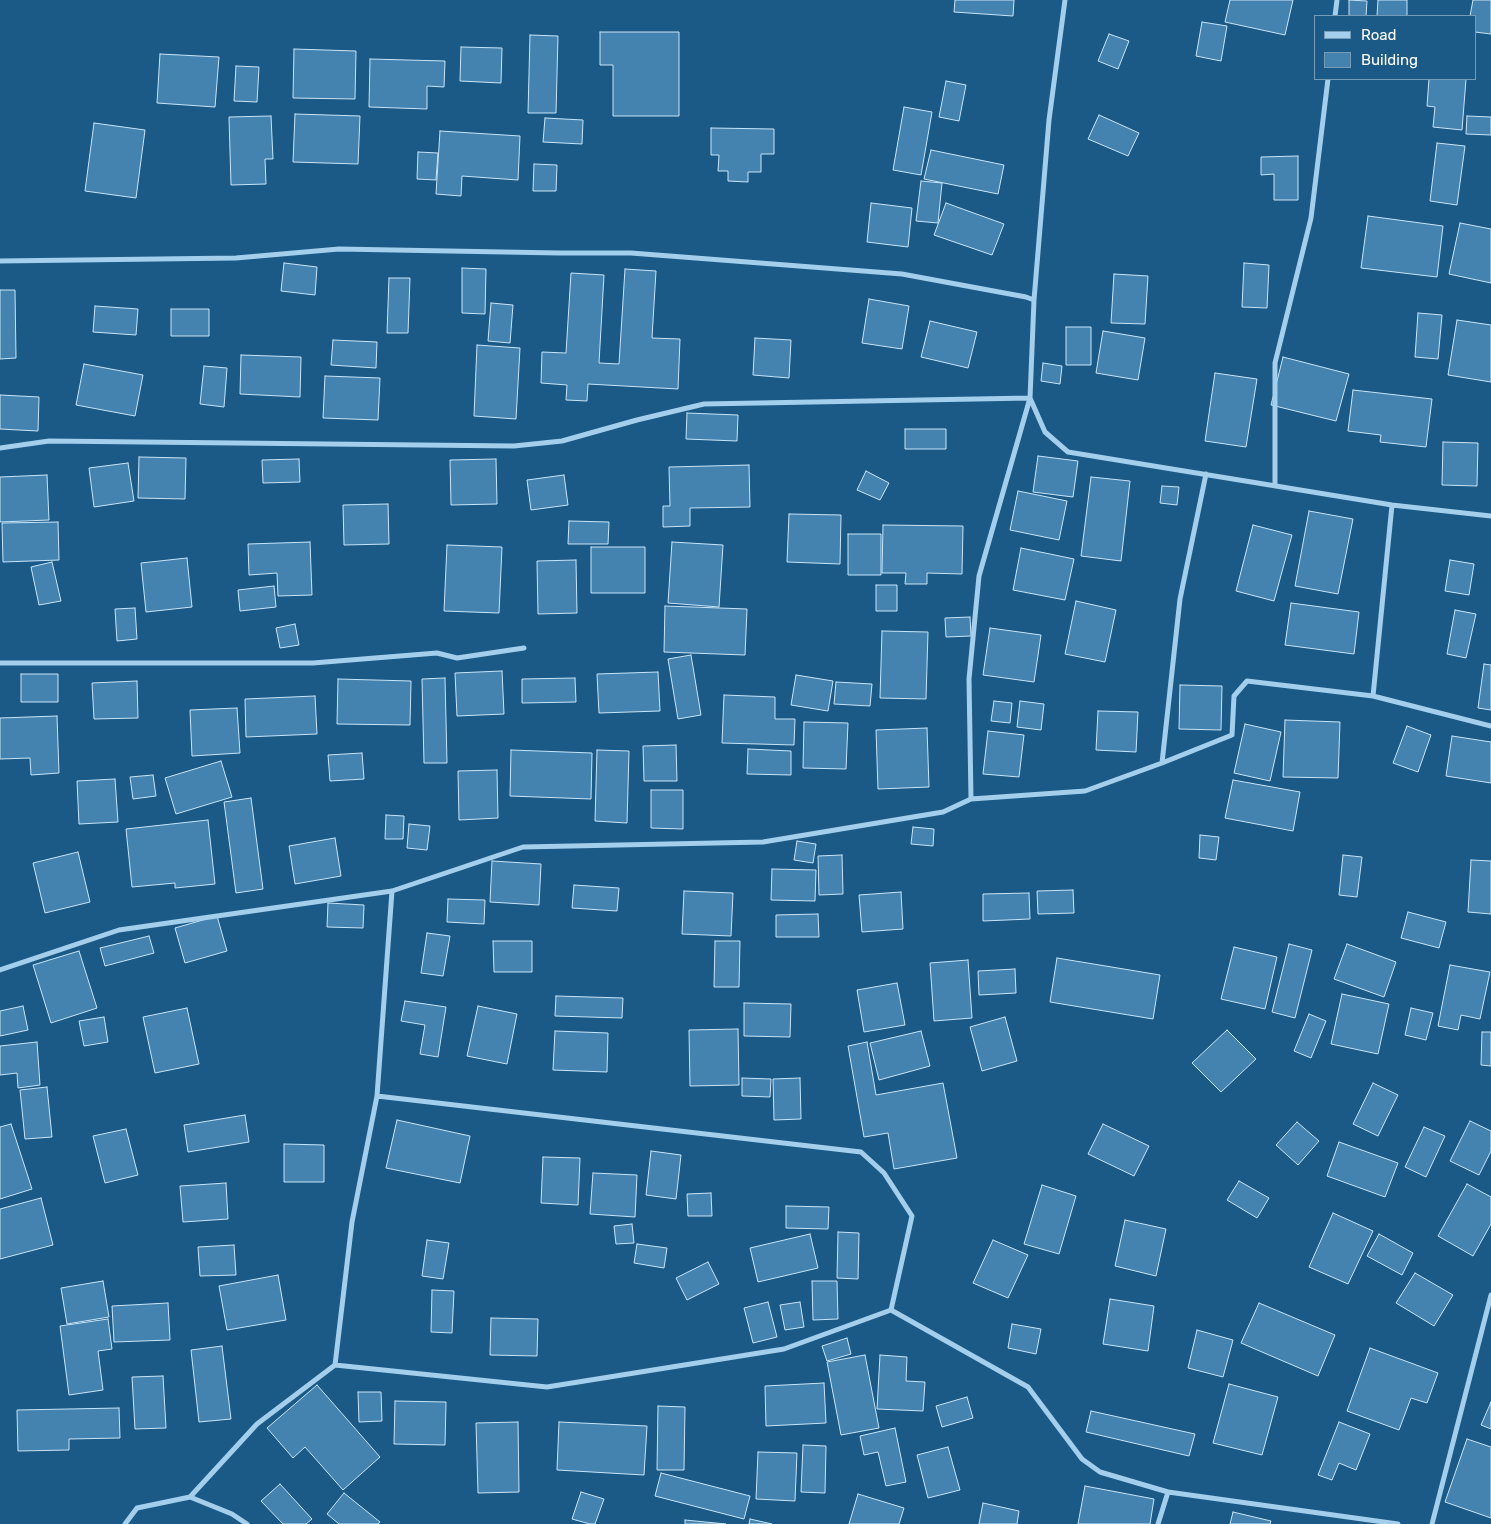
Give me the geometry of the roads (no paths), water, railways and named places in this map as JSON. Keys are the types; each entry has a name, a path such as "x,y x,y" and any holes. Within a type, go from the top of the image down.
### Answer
{"street":[{"path":"972,799 969,679 979,576 1030,398 1034,300 1049,120 1065,0"},
{"path":"1335,15 1337,0"},
{"path":"1275,486 1275,363 1311,218 1328,80"},
{"path":"0,261 236,258 339,248 632,254 902,274 1034,300"},
{"path":"0,448 49,440 514,446 562,440 704,404 1030,398"},
{"path":"1030,398 1045,432 1068,452 1392,505 1491,516"},
{"path":"1162,763 1180,599 1206,474"},
{"path":"1373,696 1392,505"},
{"path":"0,663 313,663 436,653 457,658 524,648"},
{"path":"0,970 119,930 392,891 524,847 763,842 943,812 972,799 1085,791 1162,763 1232,734 1234,696 1247,681 1373,696 1491,726"},
{"path":"335,1365 352,1222 376,1096 392,891"},
{"path":"376,1096 860,1152 884,1173 912,1216 891,1310"},
{"path":"1432,1524 1491,1295"},
{"path":"190,1497 258,1424 335,1365 546,1387 784,1349 891,1310 1028,1387 1082,1459 1100,1472 1168,1492 1398,1524"},
{"path":"1158,1524 1168,1492"},
{"path":"125,1524 137,1508 190,1497 232,1514 248,1524"}]}
